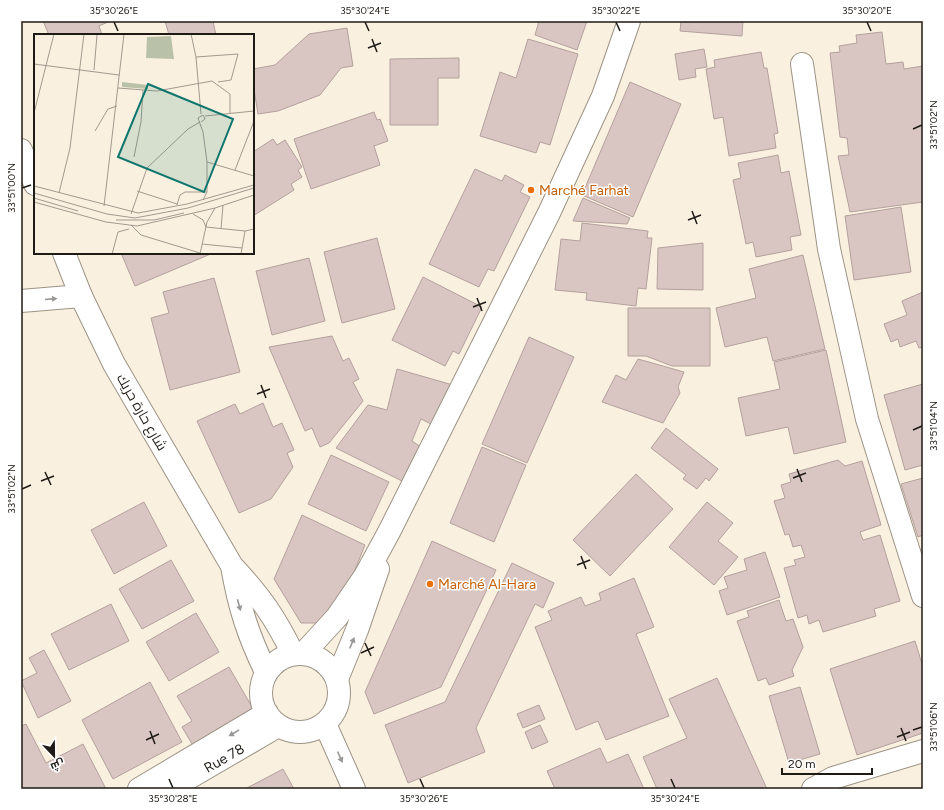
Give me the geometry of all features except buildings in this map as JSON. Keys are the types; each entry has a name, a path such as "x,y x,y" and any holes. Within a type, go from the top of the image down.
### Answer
{"street":[{"path":"298,654 314,656 324,661 337,679 340,698 333,716 325,724 314,730 303,733 294,732 273,720 262,698 261,683 266,672 273,664 298,654 336,617 361,582 389,532 549,213 603,96 629,21"},
{"path":"802,64 829,249 855,367 867,419 923,596"},
{"path":"21,150 34,182"},
{"name":"شارع حارة حريك","path":"64,254 81,296 114,364 232,566 256,593 298,654"},
{"path":"21,301 81,296"},
{"path":"337,679 374,582 389,532"},
{"name":"شارع حارة حريك","path":"232,566 238,603 250,639 266,672"},
{"path":"139,789 273,720"},
{"name":"Rue 78","path":"170,789 273,720"},
{"path":"325,724 354,789"},
{"path":"813,789 833,778 923,750"}],"place":[{"name":"Marché Farhat","path":"531,190"},
{"name":"Marché Al-Hara","path":"430,584"}]}
